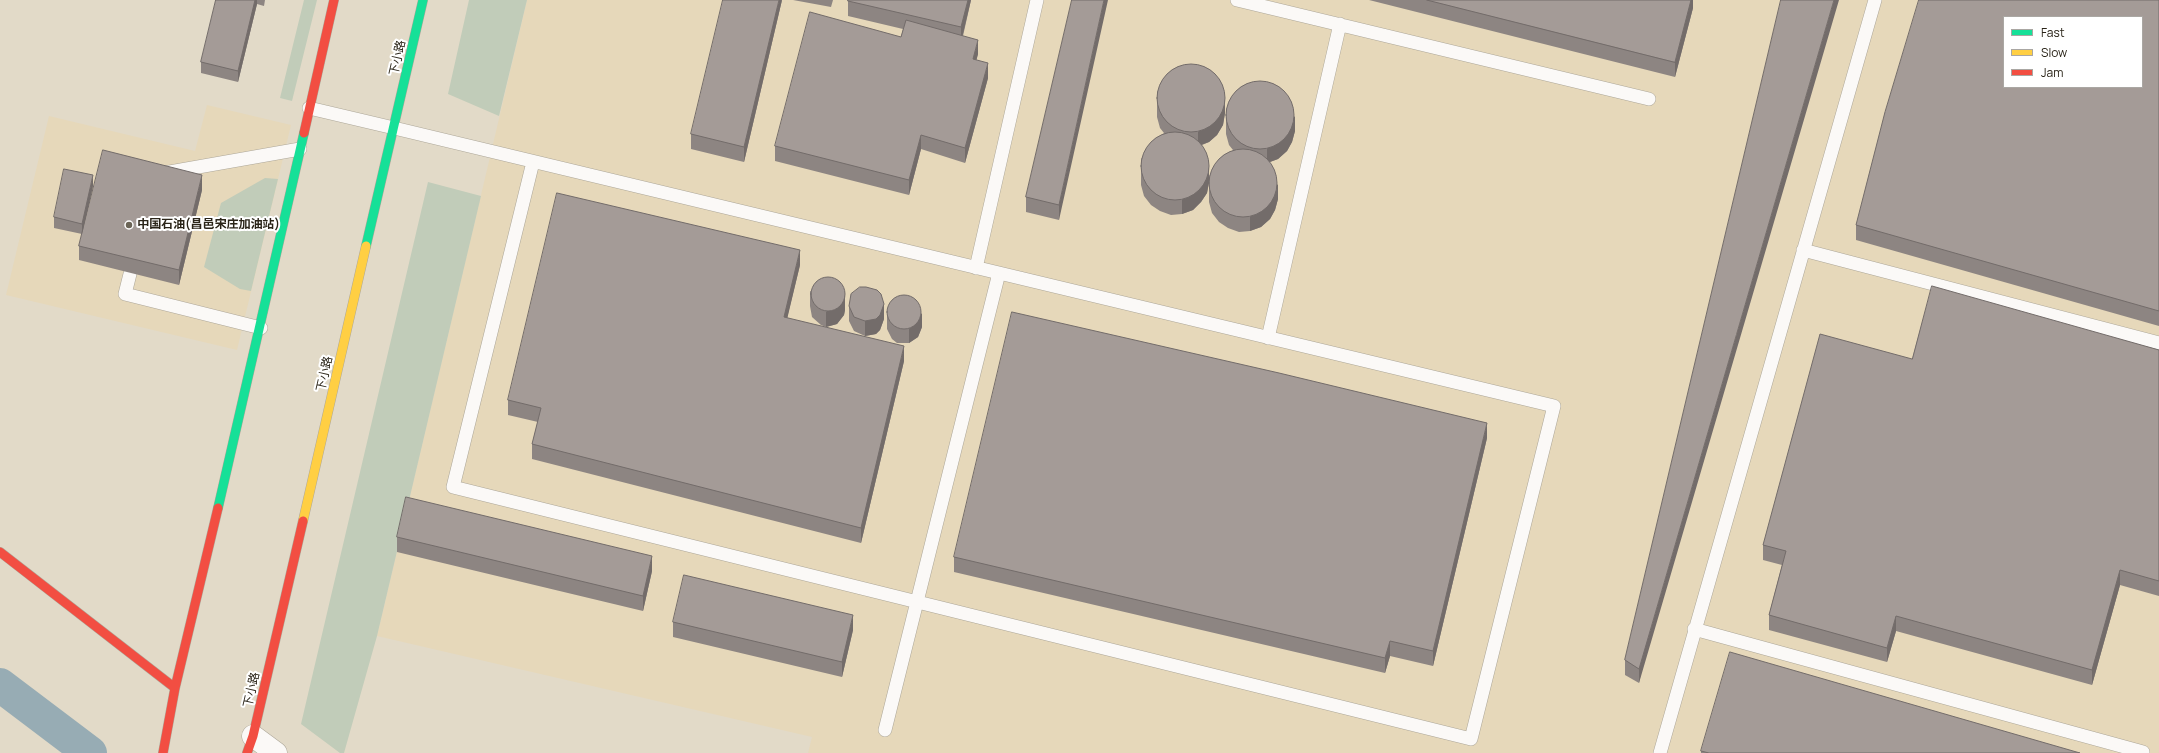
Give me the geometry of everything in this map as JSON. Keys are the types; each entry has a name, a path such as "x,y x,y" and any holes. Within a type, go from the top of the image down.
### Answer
{"main road":[{"path":"163,753 175,688 261,328 334,0"},
{"name":"下小路","path":"250,744 424,0"},
{"path":"0,552 175,688"}],"street":[{"path":"250,744 276,753"}],"lane":[{"path":"976,268 1036,0"},
{"path":"1237,0 1649,99"},
{"path":"1660,753 1694,629 1875,0"},
{"path":"1268,338 1340,24"},
{"path":"309,108 1554,406 1471,739 453,487 533,162"},
{"path":"158,174 300,149"},
{"path":"1803,250 2159,343"},
{"path":"885,730 999,273"},
{"path":"130,274 125,294 261,328"},
{"path":"1694,629 2143,752"}],"shaded area":[{"path":"527,0 2159,0 2159,753 808,753 812,737 377,636"},
{"path":"207,105 291,125 237,350 6,295 49,116 195,151"}],"green space":[{"path":"304,0 317,0 292,101 280,98"},
{"path":"469,0 527,0 499,116 448,94"},
{"path":"265,178 278,179 251,291 240,289 204,267 221,203"},
{"path":"428,182 481,196 377,636 344,753 340,753 301,724"}],"building":[{"path":"216,0 255,0 238,71 201,62"},
{"path":"723,0 779,0 744,147 691,134"},
{"path":"848,0 968,0 961,27"},
{"path":"1072,0 1104,0 1059,205 1026,197"},
{"path":"1427,0 1691,0 1675,62"},
{"path":"1781,0 1834,0 1639,669 1625,660"},
{"path":"1919,0 2159,0 2159,311 1856,225 1885,112"},
{"path":"810,12 901,37 906,20 978,40 973,59 988,63 965,148 921,135 909,180 775,146"},
{"path":"1184,64 1198,64 1210,70 1219,79 1225,91 1223,111 1215,122 1204,130 1198,132 1184,132 1178,130 1167,122 1159,111 1157,105 1157,91 1159,85 1167,74 1178,66"},
{"path":"1260,81 1273,83 1284,91 1292,102 1294,115 1292,128 1284,139 1273,147 1260,149 1247,147 1236,139 1228,128 1226,115 1228,102 1236,91 1247,83"},
{"path":"1175,132 1188,134 1199,142 1207,153 1209,166 1207,179 1199,190 1188,198 1175,200 1162,198 1151,190 1143,179 1141,166 1143,153 1151,142 1162,134"},
{"path":"1243,149 1256,151 1267,159 1275,170 1277,183 1275,196 1267,207 1256,215 1243,217 1230,215 1219,207 1211,196 1209,183 1211,170 1219,159 1230,151"},
{"path":"103,150 202,175 179,270 79,246"},
{"path":"64,169 93,175 82,224 54,217"},
{"path":"557,193 800,250 784,317 904,346 861,528 532,444 541,408 508,400"},
{"path":"825,277 831,277 840,282 844,288 844,300 840,306 831,311 825,311 816,306 811,297 811,291 816,282"},
{"path":"1932,286 2159,350 2159,581 2120,570 2092,670 1896,616 1887,648 1769,615 1786,551 1763,545 1820,334 1912,359"},
{"path":"860,287 877,290 881,294 884,304 880,315 876,319 865,321 854,317 849,306 851,294"},
{"path":"901,295 907,295 916,300 920,306 920,318 916,324 907,329 901,329 892,324 887,315 887,309 892,300"},
{"path":"1012,312 1279,373 1487,423 1433,651 1390,641 1385,658 954,557"},
{"path":"406,497 652,556 643,596 397,537"},
{"path":"684,575 853,615 842,662 673,622"},
{"path":"1730,652 2080,753 1709,753 1701,751"}],"waterway":[{"path":"0,685 90,753"}],"traffic: fast":[{"path":"366,246 423,0"},
{"path":"218,508 304,133"}],"traffic: slow":[{"path":"303,521 366,246"}],"traffic: jam":[{"path":"304,133 334,0"},
{"path":"163,753 175,688 218,508"},
{"path":"247,753 253,736 303,521"},
{"path":"0,552 175,688"}],"place":[{"name":"中国石油(昌邑宋庄加油站)","path":"129,225"}]}
